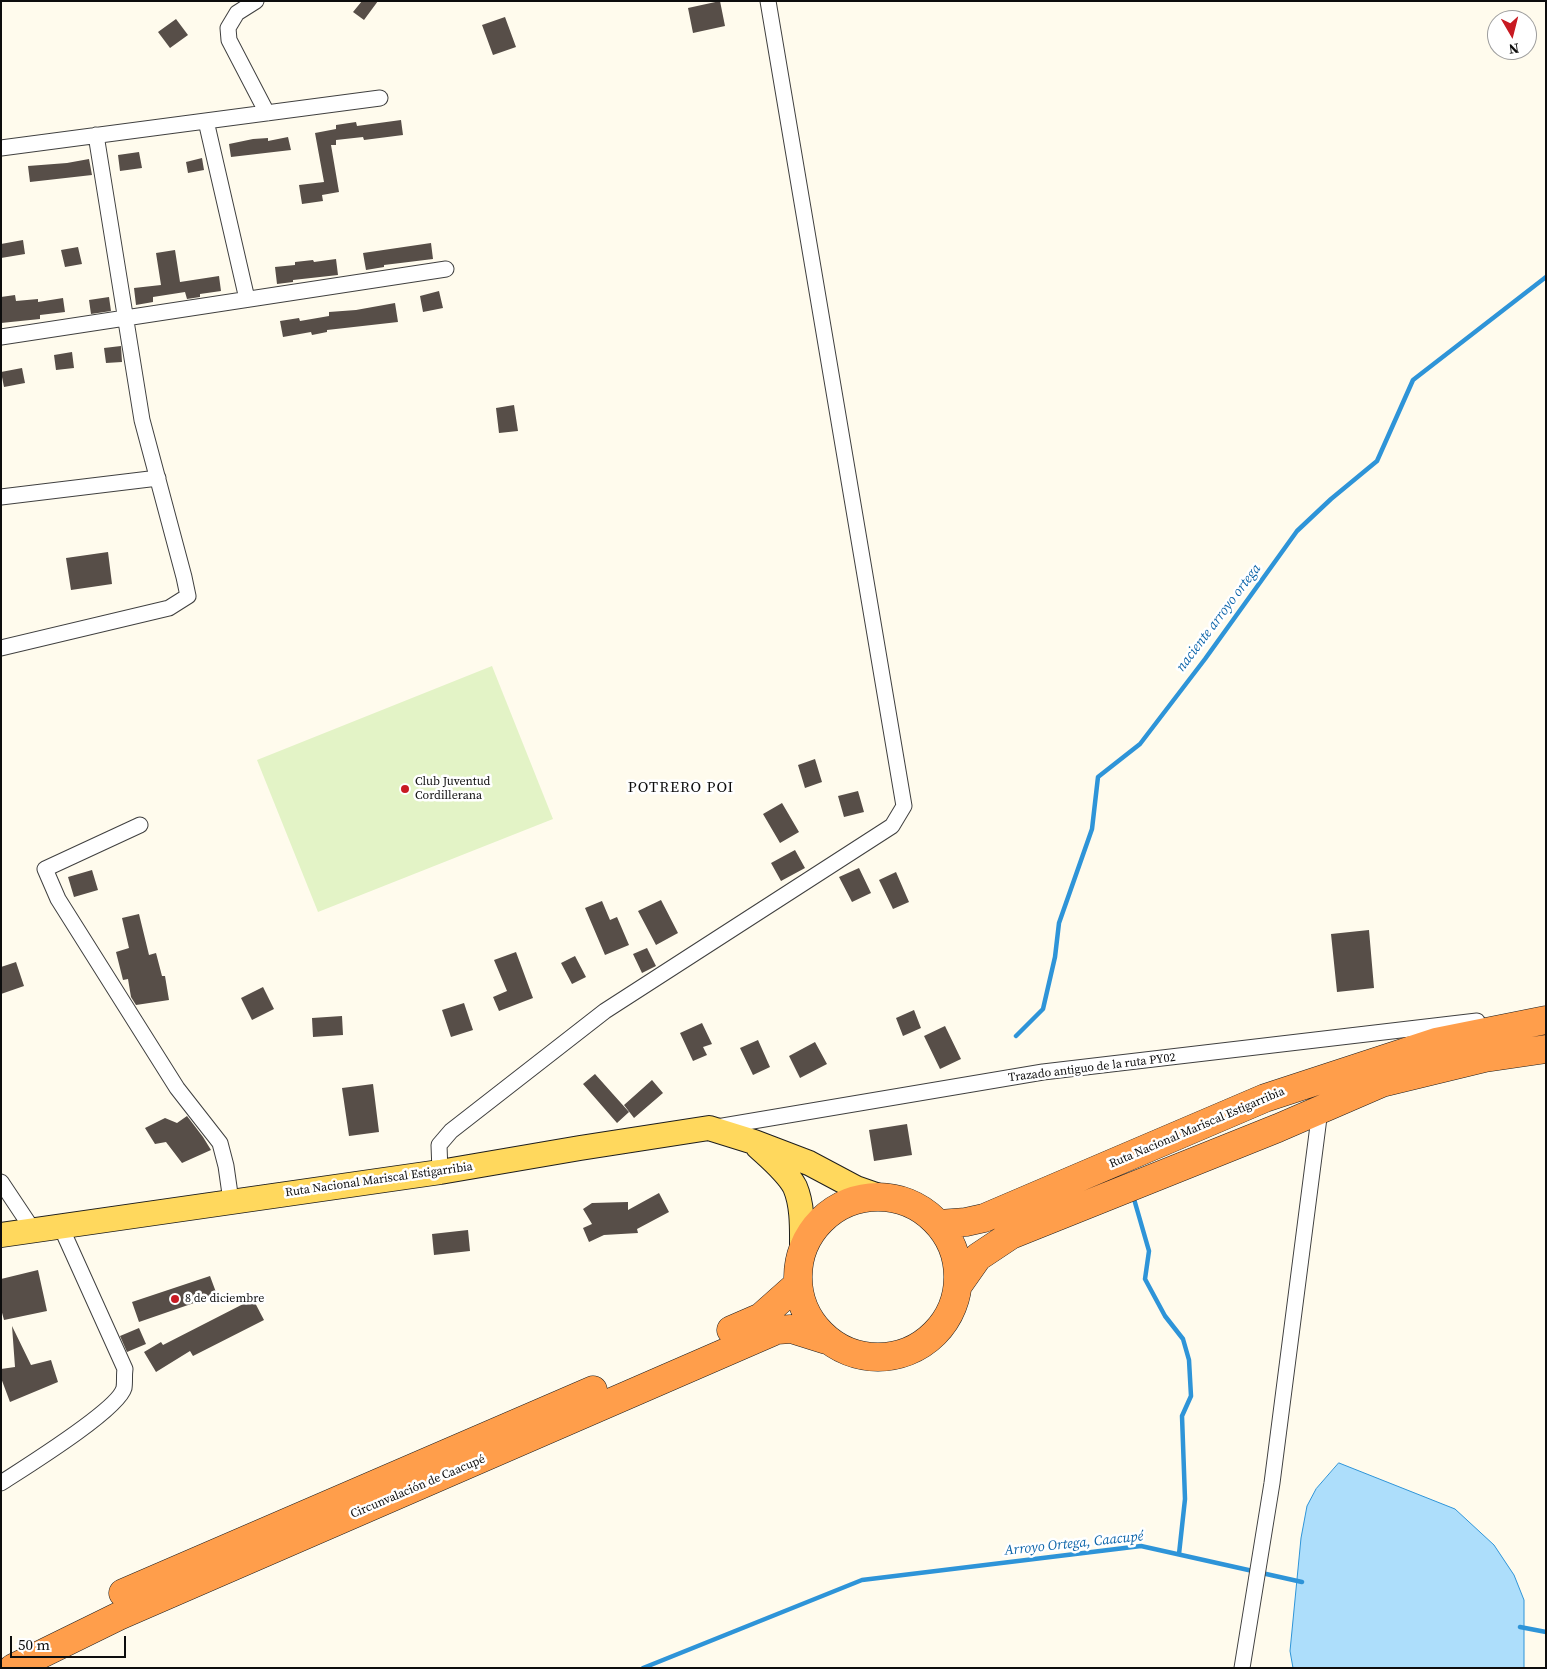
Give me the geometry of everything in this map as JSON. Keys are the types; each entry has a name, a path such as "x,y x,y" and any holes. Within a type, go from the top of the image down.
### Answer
{"highway":[{"name":"Ruta Nacional Mariscal Estigarribia","path":"939,1224 966,1222 984,1218 1265,1098 1436,1042 1546,1020"},
{"path":"959,1284 978,1257 1011,1235 1382,1084 1485,1058 1546,1049"},
{"path":"879,1196 902,1200 922,1209 939,1224 951,1242 958,1262 959,1284 952,1310 937,1332 916,1349 891,1357 864,1356 838,1348 826,1340 806,1314 797,1285 802,1249 820,1221 847,1203 879,1196"},
{"name":"Circunvalación de Caacupé","path":"1,1653 117,1596 761,1317 797,1285"},
{"name":"Circunvalación de Caacupé","path":"14,1668 119,1616 777,1330 791,1329 826,1340"}],"main road":[{"name":"Ruta Nacional Mariscal Estigarribia","path":"1,1235 60,1225 440,1172 709,1128 754,1142 809,1163 856,1188 879,1196"},
{"path":"754,1142 778,1166 794,1186 798,1195 801,1215 802,1249"}],"street":[{"path":"256,1 237,13 228,28 229,40 267,113"},
{"path":"440,1172 439,1146 451,1131 605,1011 892,826 904,806 768,1"},
{"path":"1,148 380,98"},
{"path":"206,121 247,299"},
{"path":"1,648 169,608 188,596 142,420 96,136"},
{"path":"1,337 446,269"},
{"path":"1,497 158,478"},
{"path":"140,825 45,869 58,899 177,1088 220,1142 226,1166 231,1202"},
{"name":"Trazado antiguo de la ruta PY02","path":"709,1128 1043,1072 1477,1021"},
{"path":"1242,1668 1272,1483 1320,1110"},
{"path":"1,1182 33,1230"},
{"path":"1,1483 90,1423 115,1402 124,1389 125,1369 60,1225"}],"green space":[{"name":"Club Juventud Cordillerana","path":"492,666 553,819 318,912 257,760"}],"water":[{"path":"1339,1463 1455,1509 1494,1545 1514,1575 1524,1600 1524,1668 1293,1668 1290,1651 1301,1538 1307,1506 1316,1489"}],"building":[{"path":"362,1 378,1 364,20 353,12"},
{"path":"720,1 725,26 693,33 688,8"},
{"path":"505,17 516,47 493,55 482,25"},
{"path":"176,19 188,35 170,48 158,32"},
{"path":"401,120 403,135 364,140 363,137 336,140 336,145 331,145 339,192 322,195 323,201 302,204 299,185 324,182 315,133 336,129 336,125 356,122 357,126"},
{"path":"288,137 291,150 231,157 229,144 253,139 268,138 268,141"},
{"path":"139,152 142,168 120,171 118,155"},
{"path":"202,158 204,170 188,173 186,162"},
{"path":"89,159 92,175 30,182 28,166"},
{"path":"23,240 25,254 1,258 1,244"},
{"path":"431,243 433,259 384,265 384,267 366,270 363,253"},
{"path":"78,247 82,264 65,267 61,250"},
{"path":"175,250 180,282 219,276 221,291 200,294 200,297 187,299 185,292 153,297 153,302 136,305 134,288 161,285 156,253"},
{"path":"336,259 338,275 293,280 293,282 277,284 275,267 295,265 295,262"},
{"path":"439,291 443,308 423,312 420,296"},
{"path":"15,295 16,301 38,299 38,302 63,298 65,312 40,315 40,319 1,323 1,297"},
{"path":"109,297 111,311 91,314 89,300"},
{"path":"395,303 398,322 327,330 327,332 312,335 311,332 283,337 280,321 299,318 300,321 329,316 329,312 356,310"},
{"path":"121,346 122,362 106,363 104,348"},
{"path":"72,352 74,368 56,370 54,355"},
{"path":"22,368 25,383 4,387 1,372"},
{"path":"514,405 518,431 499,433 496,408"},
{"path":"108,552 112,584 71,590 66,558"},
{"path":"815,759 822,782 805,788 798,765"},
{"path":"858,791 864,812 844,817 838,796"},
{"path":"782,803 799,832 780,843 763,814"},
{"path":"795,850 805,868 781,881 771,863"},
{"path":"859,868 871,893 852,902 839,877"},
{"path":"92,870 98,890 74,897 68,877"},
{"path":"896,872 909,902 893,909 879,880"},
{"path":"661,900 678,933 656,945 638,911"},
{"path":"602,901 610,920 617,917 629,945 605,955 585,908"},
{"path":"139,914 149,955 156,953 162,976 165,976 169,1000 136,1005 131,997 128,979 123,980 116,952 129,948 122,918"},
{"path":"1369,930 1374,988 1337,992 1331,934"},
{"path":"647,948 656,966 642,973 633,954"},
{"path":"516,952 533,998 499,1011 493,997 507,991 494,960"},
{"path":"575,956 586,977 572,984 561,963"},
{"path":"16,962 24,986 1,994 1,967"},
{"path":"263,987 274,1009 252,1020 241,998"},
{"path":"464,1003 473,1030 451,1037 442,1010"},
{"path":"914,1010 921,1028 903,1036 896,1018"},
{"path":"342,1016 343,1035 313,1037 312,1018"},
{"path":"702,1023 712,1044 703,1047 707,1055 693,1061 680,1033"},
{"path":"945,1026 961,1059 940,1069 924,1036"},
{"path":"758,1040 770,1067 753,1075 740,1048"},
{"path":"815,1042 827,1064 800,1078 789,1056"},
{"path":"595,1074 629,1112 617,1123 583,1084"},
{"path":"652,1080 663,1093 634,1118 624,1105"},
{"path":"373,1084 379,1132 349,1136 342,1088"},
{"path":"187,1116 211,1150 182,1163 166,1142 155,1144 145,1128 165,1118 177,1123"},
{"path":"907,1124 912,1155 874,1161 869,1130"},
{"path":"659,1193 669,1212 637,1229 638,1233 604,1235 589,1242 583,1228 592,1224 583,1209 592,1203 628,1202 628,1210"},
{"path":"468,1230 470,1251 434,1255 432,1234"},
{"path":"38,1270 47,1311 4,1320 1,1309 1,1279"},
{"name":"8 de diciembre","path":"210,1276 217,1295 139,1322 132,1302"},
{"path":"253,1299 264,1320 193,1356 190,1351 156,1372 144,1352 161,1342 163,1345"},
{"path":"12,1326 31,1365 51,1360 58,1382 10,1402 1,1378 1,1369 15,1367"},
{"path":"139,1328 146,1344 127,1352 120,1336"}],"waterway":[{"name":"naciente arroyo ortega","path":"1016,1036 1043,1009 1055,957 1059,923 1092,829 1098,777 1140,744 1205,659 1297,531 1331,499 1377,461 1413,380 1546,277"},
{"name":"naciente arroyo ortega","path":"1134,1199 1149,1251 1145,1279 1165,1316 1183,1339 1189,1360 1191,1396 1182,1416 1185,1499 1179,1554"},
{"name":"Arroyo Ortega, Caacupé","path":"643,1668 862,1580 1141,1546 1302,1582"},
{"name":"Arroyo Ortega, Caacupé","path":"1520,1627 1546,1632"}],"place":[{"name":"Club Juventud Cordillerana","path":"405,789"},
{"name":"8 de diciembre","path":"175,1299"}],"district":[{"name":"POTRERO POI","path":"681,788"}]}
